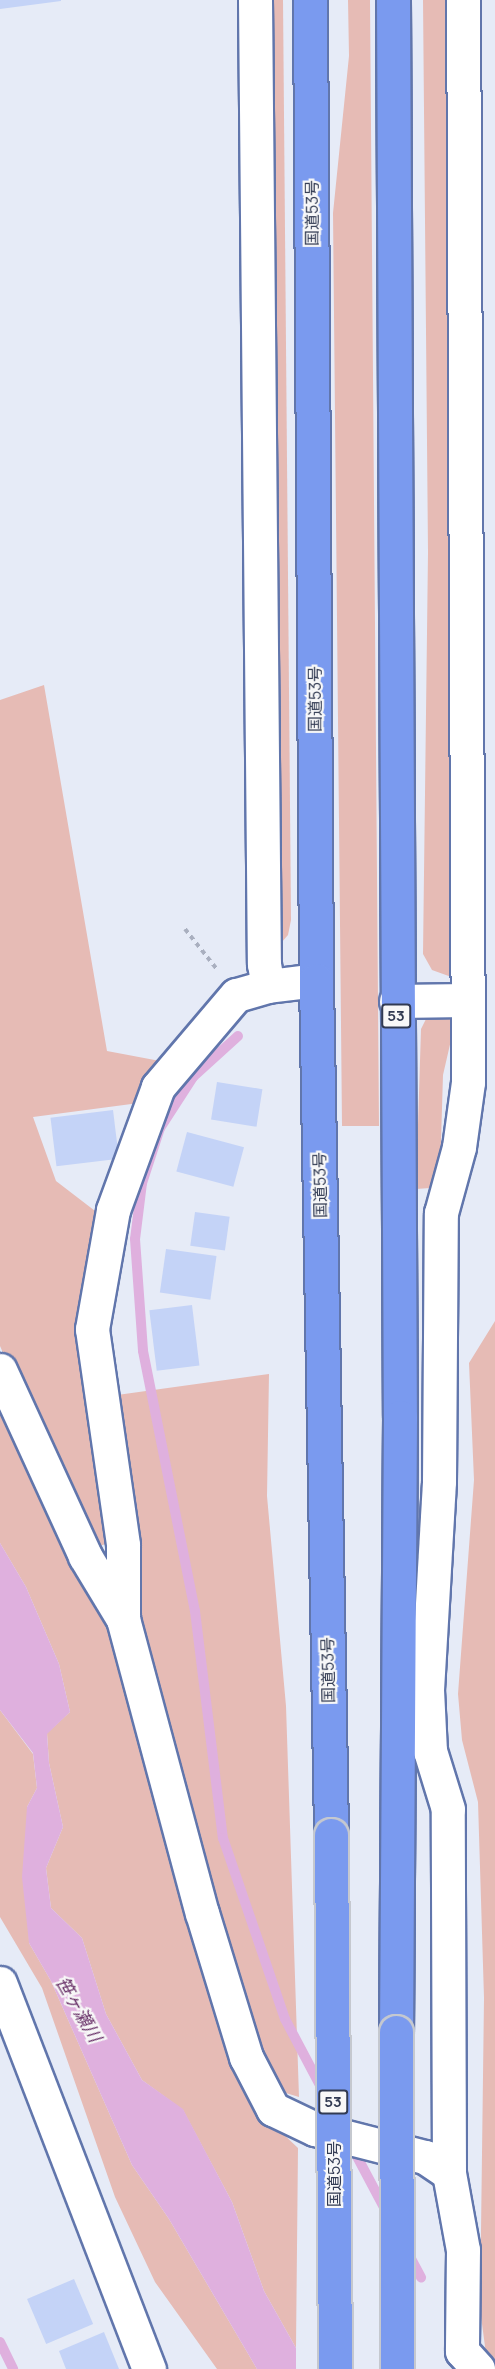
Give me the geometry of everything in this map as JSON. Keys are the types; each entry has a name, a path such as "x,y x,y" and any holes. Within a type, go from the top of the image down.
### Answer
{"highway":[{"name":"国道53号","path":"310,0 316,981 331,1835 335,2369"},
{"name":"53","path":"393,0 396,1001 400,1417 396,2032 397,2369"}],"street":[{"path":"255,0 264,964 268,986"},
{"path":"463,0 467,1000 481,1084 459,1147 441,1213 439,1481 427,1690 430,1752 448,1809 448,2173 463,2250 462,2351 478,2369"},
{"path":"316,981 268,986 236,995 158,1087 113,1210 92,1329 123,1545 123,1619 202,1913 246,2057 273,2109 315,2129 425,2157 448,2173"},
{"path":"396,1001 467,1000"},
{"path":"0,1370 85,1556 123,1619"},
{"path":"0,1983 149,2369"}],"path":[{"path":"185,928 236,995"}],"shaded area":[{"path":"265,0 283,0 291,920 288,935 281,943 274,944"},
{"path":"348,0 370,0 379,1126 342,1126 333,213 349,56"},
{"path":"423,0 445,0 457,979 432,970 423,954 428,552"},
{"path":"44,685 107,1051 160,1061 139,1103 33,1117 56,1181 99,1214 109,1543 93,1548 79,1526 0,1346 0,700"},
{"path":"444,1012 452,1017 454,1027 443,1075 440,1174 430,1188 416,1189 421,1029 428,1015"},
{"path":"495,1321 495,2369 488,2369 480,2309 484,1998 478,1802 462,1740 458,1694 474,1480 469,1363"},
{"path":"269,1374 267,1496 286,1706 299,2097 279,2091 255,2051 136,1619 110,1396"},
{"path":"0,1391 112,1623 262,2114 298,2148 296,2348 264,2291 232,2202 183,2110 142,2080 106,2014 82,1938 51,1908 46,1868 63,1827 49,1763 47,1733 70,1712 59,1664 26,1587 0,1543"},
{"path":"0,1710 33,1754 37,1788 27,1807 29,1943 51,1981 132,2165 169,2219 257,2369 217,2369 155,2282 115,2197 42,1988 0,1917"}],"water":[{"name":"笹ヶ瀬川","path":"0,1543 26,1587 59,1664 70,1712 47,1734 49,1763 63,1827 46,1868 51,1908 82,1938 106,2014 142,2080 183,2109 232,2202 264,2291 296,2348 296,2369 257,2369 169,2219 132,2165 51,1981 29,1943 22,1877 27,1807 37,1788 33,1753 0,1710"}],"building":[{"path":"0,0 61,0 61,1 0,9"},
{"path":"217,1082 262,1089 256,1127 211,1120"},
{"path":"113,1110 119,1159 56,1166 50,1118"},
{"path":"187,1132 244,1147 233,1187 176,1172"},
{"path":"195,1212 230,1217 225,1251 190,1246"},
{"path":"166,1249 217,1256 210,1300 160,1293"},
{"path":"192,1305 199,1366 157,1371 149,1310"},
{"path":"74,2279 93,2324 46,2344 27,2299"},
{"path":"104,2332 119,2369 66,2369 59,2351"}],"waterway":[{"path":"238,1036 193,1077 160,1128 142,1183 135,1239 143,1351 195,1611 223,1838 285,2019 322,2089"},
{"path":"353,2149 386,2211"},
{"path":"407,2251 421,2277"},
{"path":"0,2342 13,2369"}]}
